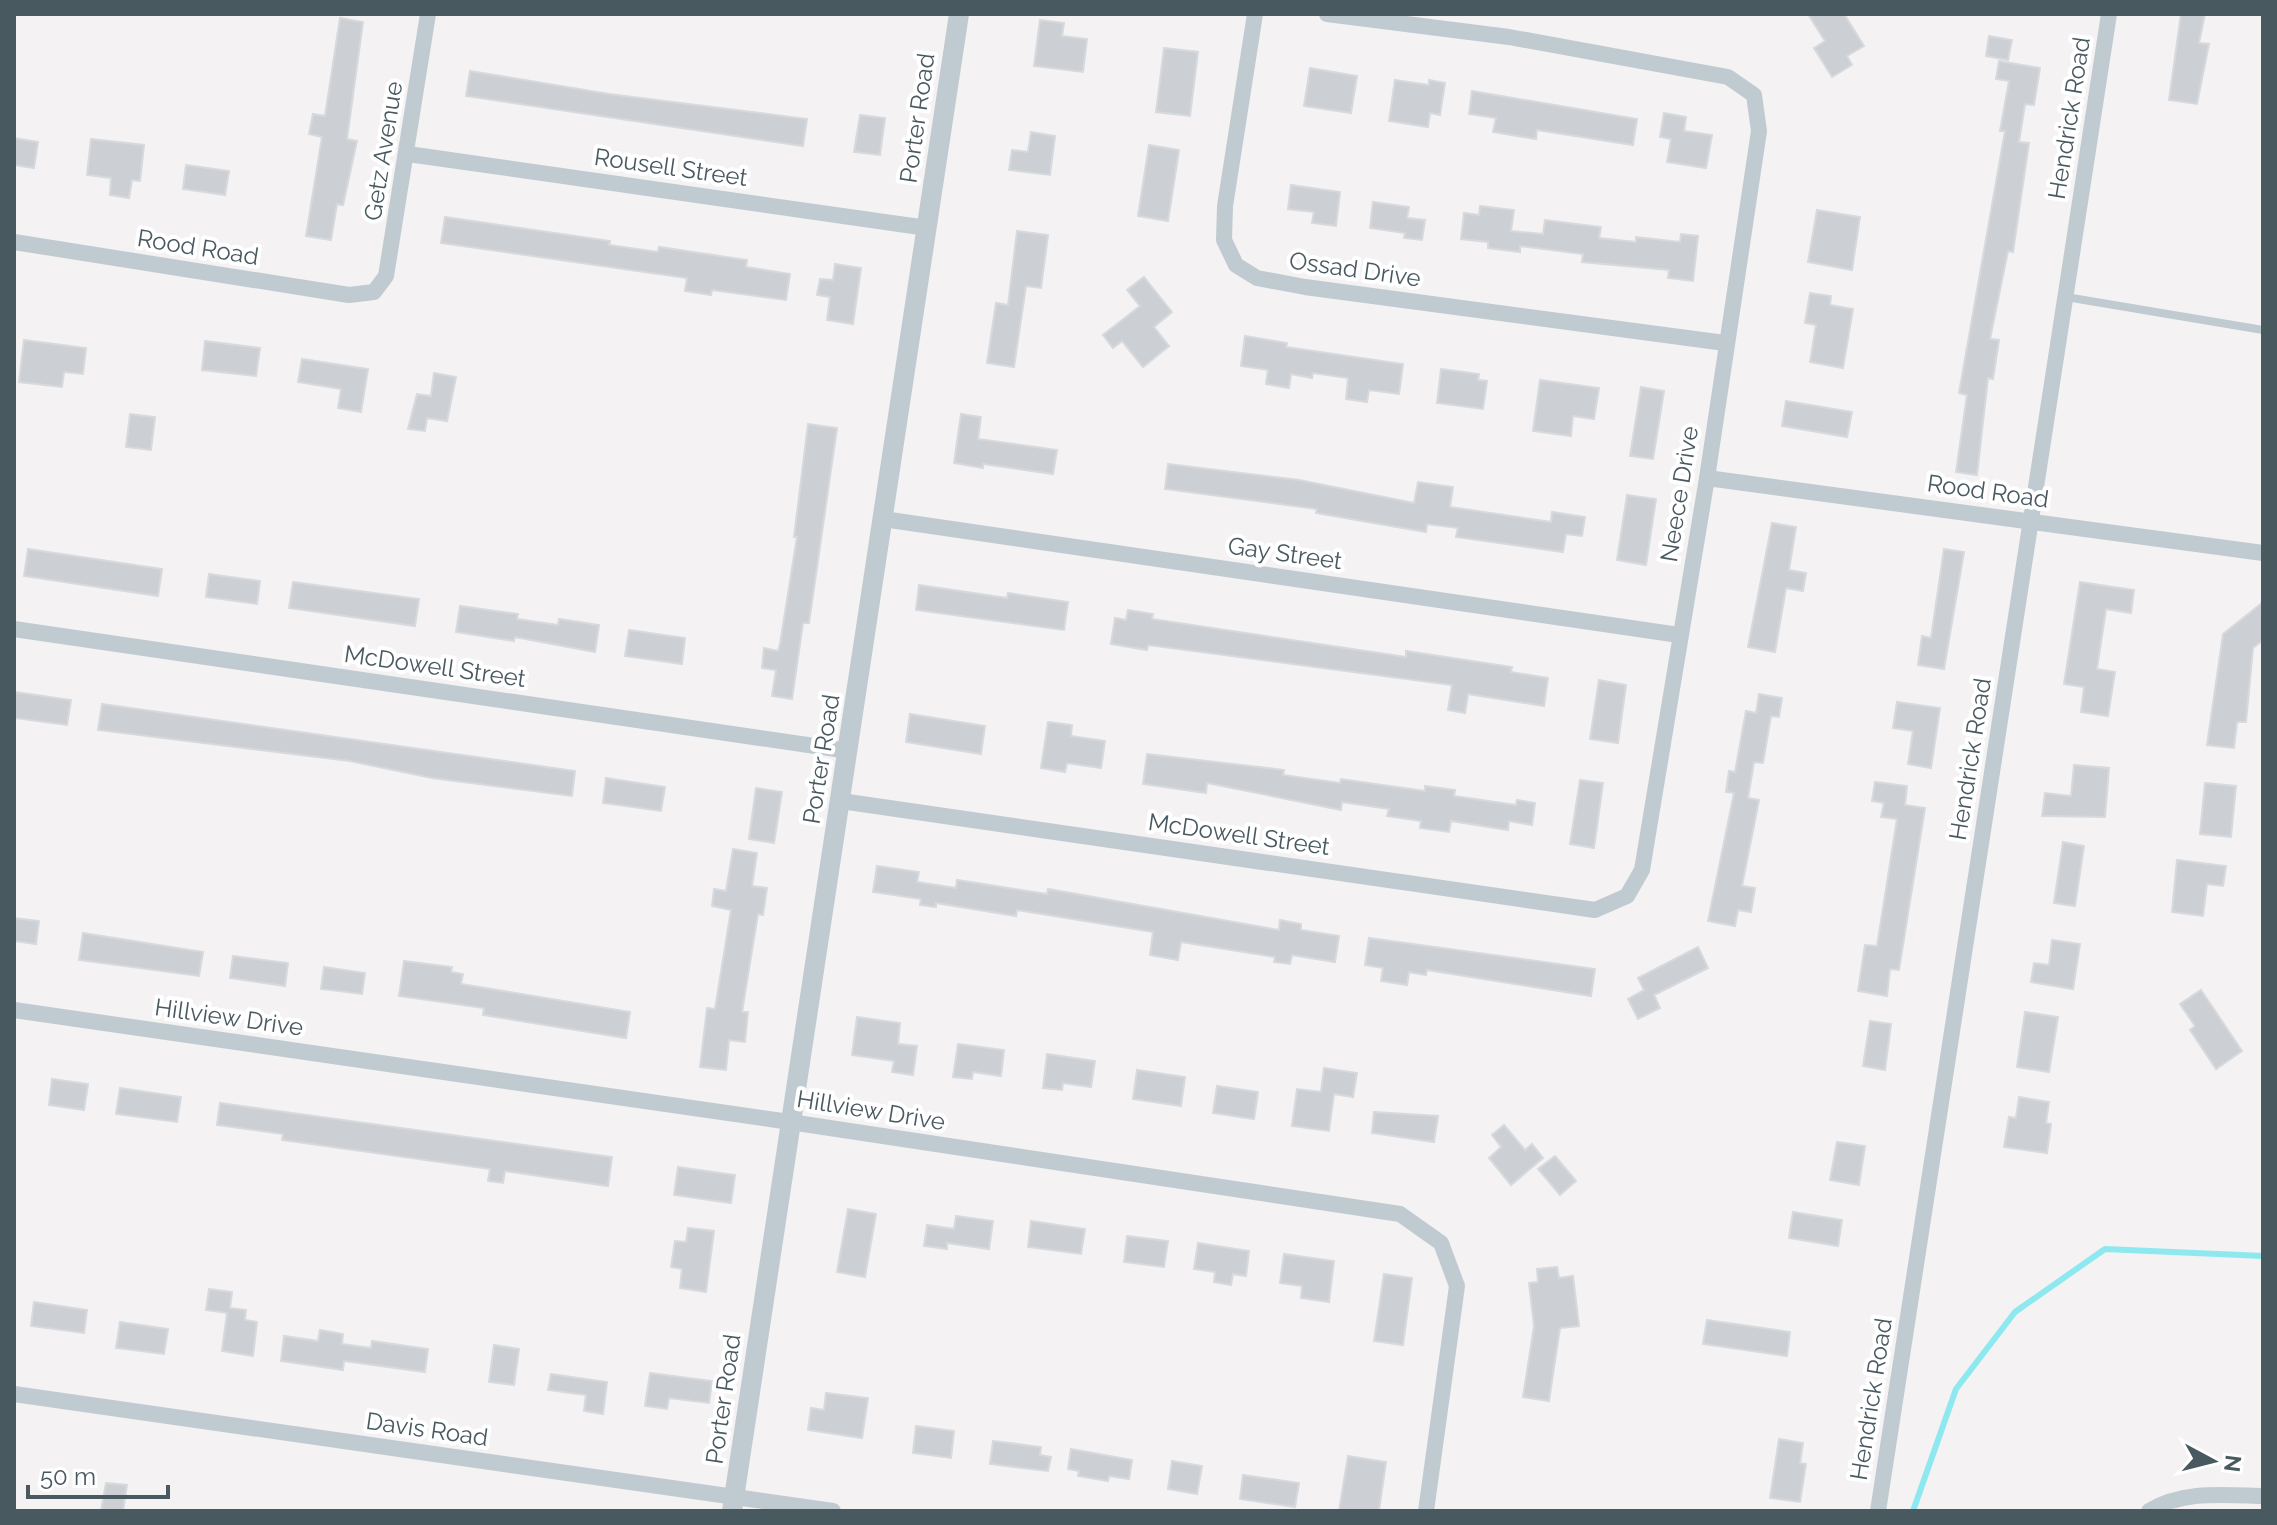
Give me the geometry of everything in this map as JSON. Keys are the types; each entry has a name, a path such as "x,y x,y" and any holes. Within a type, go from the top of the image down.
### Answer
{"street":[{"name":"Getz Avenue","path":"374,292 386,276 408,154 428,14"},
{"name":"Porter Road","path":"734,1504 959,14"},
{"name":"Ossad Drive","path":"1255,14 1225,206 1224,240 1236,265 1257,278 1305,287 1725,343"},
{"name":"Neece Drive","path":"1327,14 1509,37 1728,77 1754,95 1759,131 1707,478 1642,870 1627,896"},
{"name":"Hendrick Road","path":"1878,1511 2109,14"},
{"name":"Rousell Street","path":"408,154 927,228"},
{"name":"Rood Road","path":"14,242 349,295 374,292"},
{"name":"Rood Road","path":"1707,478 2263,553"},
{"name":"Gay Street","path":"883,519 1679,635"},
{"name":"McDowell Street","path":"14,629 849,751"},
{"name":"McDowell Street","path":"841,801 1595,910 1627,896"},
{"name":"Hillview Drive","path":"14,1010 1400,1214 1441,1243 1457,1286 1426,1511"},
{"name":"Davis Road","path":"14,1394 734,1504 833,1511"},
{"path":"2149,1511 2164,1502 2203,1495 2263,1496"}],"lane":[{"path":"2066,297 2263,330"}],"building":[{"path":"1808,14 1844,14 1864,46 1847,56 1852,65 1832,77 1814,48 1825,41"},
{"path":"2181,14 2205,14 2199,43 2209,44 2197,104 2169,100"},
{"path":"340,18 363,22 347,139 357,141 343,205 337,204 331,240 306,236 322,137 309,134 313,114 325,116"},
{"path":"1040,20 1064,23 1062,36 1087,39 1083,72 1034,66"},
{"path":"1989,36 2012,40 2008,60 1986,56"},
{"path":"1164,48 1198,52 1190,116 1156,112"},
{"path":"1999,61 2040,68 2034,105 2025,104 2019,142 2029,143 2013,252 2008,251 1990,339 1999,340 1993,379 1988,378 1977,475 1956,472 1967,395 1959,393 2005,131 2000,131 2009,81 1996,79"},
{"path":"1310,68 1357,76 1351,113 1304,106"},
{"path":"470,71 609,94 807,119 803,146 466,96"},
{"path":"1395,80 1429,85 1429,80 1445,83 1440,115 1430,113 1428,127 1389,121"},
{"path":"1472,91 1637,119 1633,145 1537,130 1536,139 1493,132 1496,118 1469,114"},
{"path":"1664,113 1686,117 1684,131 1712,135 1706,168 1667,162 1671,139 1660,137"},
{"path":"860,115 885,118 880,155 854,152"},
{"path":"1031,132 1055,136 1050,175 1009,170 1012,150 1028,152"},
{"path":"14,138 38,142 34,168 14,165"},
{"path":"91,139 144,145 140,181 132,180 129,198 110,195 111,178 87,175"},
{"path":"1149,145 1179,150 1168,221 1138,216"},
{"path":"186,165 229,171 225,195 183,189"},
{"path":"1291,185 1340,192 1336,226 1312,223 1314,212 1288,209"},
{"path":"1373,202 1409,207 1407,218 1425,220 1422,240 1404,238 1405,233 1370,228"},
{"path":"1480,206 1514,210 1511,231 1543,234 1545,220 1601,227 1599,238 1636,242 1636,237 1680,242 1681,234 1698,236 1693,281 1668,278 1669,270 1582,262 1583,254 1520,246 1520,252 1488,248 1488,242 1461,239 1464,213 1479,215"},
{"path":"1817,210 1860,217 1852,270 1808,262"},
{"path":"445,217 610,241 609,245 658,252 659,247 747,260 746,267 790,274 786,300 712,290 711,295 685,291 687,278 441,243"},
{"path":"1017,231 1048,235 1041,288 1026,286 1014,367 987,363 996,303 1008,305"},
{"path":"835,264 861,268 853,324 827,320 830,297 817,295 820,279 833,280"},
{"path":"1144,277 1172,312 1154,327 1169,346 1143,367 1122,341 1113,348 1103,335 1140,306 1127,290"},
{"path":"1810,293 1831,296 1830,305 1853,309 1843,368 1810,362 1816,325 1805,323"},
{"path":"1245,336 1287,343 1286,347 1403,364 1399,394 1369,390 1367,402 1346,399 1348,378 1313,373 1312,378 1291,374 1289,388 1266,384 1268,370 1241,366"},
{"path":"24,340 86,348 83,374 64,372 62,387 19,382"},
{"path":"205,341 260,348 256,376 202,370"},
{"path":"302,359 368,369 361,412 338,408 341,389 298,382"},
{"path":"1441,369 1479,374 1478,380 1487,381 1483,409 1437,403"},
{"path":"434,373 456,377 447,421 427,418 425,431 408,429 417,394 431,396"},
{"path":"1540,380 1599,388 1594,419 1573,416 1571,436 1533,431"},
{"path":"1641,387 1664,391 1653,459 1630,456"},
{"path":"1786,401 1852,412 1847,437 1782,426"},
{"path":"130,414 155,417 151,450 126,447"},
{"path":"961,414 981,417 978,439 1057,450 1053,474 954,463"},
{"path":"808,424 837,428 809,623 803,623 792,699 772,696 776,670 762,668 764,648 778,651 780,644 797,537 794,537"},
{"path":"1168,464 1299,480 1414,503 1418,482 1453,487 1450,507 1551,522 1552,512 1585,517 1582,536 1566,534 1563,552 1456,537 1458,528 1427,524 1426,532 1316,513 1317,509 1165,489"},
{"path":"1627,495 1656,499 1646,565 1617,560"},
{"path":"1772,523 1796,527 1789,570 1806,573 1803,591 1786,588 1775,652 1748,647"},
{"path":"28,549 162,569 158,596 24,576"},
{"path":"1944,549 1964,552 1944,669 1918,665 1922,636 1931,638"},
{"path":"209,574 260,581 257,604 206,597"},
{"path":"293,582 419,599 415,626 289,608"},
{"path":"2080,582 2134,590 2131,613 2106,609 2097,669 2115,672 2108,716 2081,712 2084,687 2064,684"},
{"path":"919,585 1007,598 1008,593 1068,602 1064,630 916,610"},
{"path":"2263,602 2263,640 2253,648 2246,722 2237,722 2234,748 2207,745 2223,634"},
{"path":"460,606 518,614 517,619 558,625 559,619 599,625 595,652 515,637 514,641 456,632"},
{"path":"1128,610 1153,614 1152,619 1406,657 1406,651 1512,667 1511,672 1548,678 1544,706 1468,694 1465,713 1448,710 1452,685 1148,645 1147,650 1111,644 1115,618 1126,620"},
{"path":"629,630 685,638 682,664 625,656"},
{"path":"1599,680 1626,685 1618,743 1590,739"},
{"path":"15,692 71,700 67,725 14,718"},
{"path":"1759,694 1782,698 1779,717 1771,716 1763,763 1754,762 1748,798 1759,800 1742,886 1755,888 1751,912 1738,910 1735,926 1708,921 1734,793 1726,792 1729,771 1735,772 1746,711 1756,713"},
{"path":"1897,702 1940,708 1931,768 1908,764 1913,731 1893,728"},
{"path":"102,704 575,771 572,796 432,778 350,761 98,730"},
{"path":"910,714 985,726 981,754 906,742"},
{"path":"1048,722 1072,725 1071,736 1105,741 1101,768 1067,763 1065,772 1041,768"},
{"path":"1147,754 1284,770 1283,775 1340,783 1341,779 1425,791 1425,786 1455,790 1454,796 1516,805 1517,800 1535,803 1532,825 1509,821 1508,830 1451,821 1449,832 1420,828 1421,821 1387,816 1389,809 1342,802 1341,810 1207,783 1206,793 1143,784"},
{"path":"2074,765 2109,768 2105,817 2042,816 2045,793 2071,796"},
{"path":"606,778 665,787 661,811 603,803"},
{"path":"1580,780 1603,783 1594,848 1570,844"},
{"path":"1875,782 1907,786 1905,805 1925,808 1899,970 1890,969 1887,996 1858,991 1865,945 1877,946 1897,819 1881,817 1884,803 1872,801"},
{"path":"2205,783 2236,786 2231,837 2200,834"},
{"path":"756,788 782,792 774,843 749,839"},
{"path":"2063,842 2084,846 2075,906 2054,903"},
{"path":"733,849 757,853 752,886 767,888 763,915 758,914 742,1012 748,1012 745,1042 729,1040 726,1070 700,1067 707,1008 715,1009 731,910 712,906 714,889 726,891"},
{"path":"2177,860 2226,866 2223,886 2207,884 2203,916 2172,912"},
{"path":"877,866 919,872 917,882 956,888 957,880 1047,894 1048,889 1279,930 1280,920 1301,924 1301,930 1339,936 1335,962 1292,955 1290,964 1274,962 1275,957 1181,942 1178,960 1150,955 1153,932 1017,910 1016,916 936,903 936,907 920,905 921,899 873,892"},
{"path":"14,918 39,921 36,944 14,941"},
{"path":"83,933 203,952 199,976 79,960"},
{"path":"1369,938 1595,969 1591,996 1427,970 1426,975 1409,972 1407,985 1381,981 1383,968 1365,965"},
{"path":"2052,940 2080,944 2073,989 2031,982 2034,963 2049,965"},
{"path":"1698,947 1708,968 1654,995 1660,1008 1638,1019 1628,999 1644,990 1638,978"},
{"path":"233,956 288,963 285,986 230,978"},
{"path":"404,961 452,967 451,972 463,974 461,984 630,1012 626,1038 483,1015 484,1008 399,996"},
{"path":"324,967 365,973 362,994 321,989"},
{"path":"2201,990 2242,1051 2216,1069 2190,1030 2195,1026 2180,1004"},
{"path":"2025,1012 2058,1017 2049,1072 2017,1067"},
{"path":"857,1017 900,1023 898,1044 917,1046 913,1075 892,1072 894,1061 852,1055"},
{"path":"1870,1021 1891,1024 1885,1070 1863,1066"},
{"path":"958,1044 1004,1050 1001,1076 973,1072 972,1079 953,1077"},
{"path":"1047,1054 1095,1061 1091,1087 1063,1083 1062,1090 1043,1088"},
{"path":"1324,1068 1357,1073 1353,1097 1334,1094 1329,1131 1292,1126 1297,1089 1321,1092"},
{"path":"1137,1070 1185,1077 1181,1106 1133,1099"},
{"path":"52,1079 88,1084 84,1110 49,1105"},
{"path":"1217,1086 1258,1092 1254,1119 1213,1113"},
{"path":"120,1088 181,1097 177,1122 116,1114"},
{"path":"2019,1097 2049,1102 2046,1123 2051,1124 2047,1153 2004,1147 2009,1117 2016,1118"},
{"path":"220,1103 612,1157 608,1186 505,1171 503,1183 488,1181 490,1169 282,1140 283,1134 217,1125"},
{"path":"1374,1112 1438,1116 1434,1142 1372,1133"},
{"path":"1504,1125 1525,1150 1532,1144 1543,1158 1511,1185 1489,1158 1501,1147 1492,1135"},
{"path":"1837,1142 1865,1146 1859,1185 1830,1180"},
{"path":"1555,1156 1576,1181 1560,1195 1538,1169"},
{"path":"678,1167 735,1175 731,1203 674,1195"},
{"path":"848,1209 876,1214 865,1277 837,1272"},
{"path":"1793,1212 1842,1220 1838,1246 1789,1238"},
{"path":"956,1216 993,1221 989,1249 947,1243 947,1249 924,1246 927,1225 954,1229"},
{"path":"1031,1221 1085,1229 1081,1254 1028,1247"},
{"path":"688,1228 714,1231 706,1292 680,1288 682,1269 671,1267 675,1241 686,1242"},
{"path":"1127,1236 1168,1241 1164,1267 1124,1262"},
{"path":"1198,1243 1249,1251 1246,1276 1233,1274 1231,1285 1214,1282 1215,1272 1194,1269"},
{"path":"1284,1254 1334,1261 1329,1302 1301,1298 1302,1286 1280,1283"},
{"path":"1557,1267 1559,1278 1573,1276 1579,1326 1560,1328 1549,1401 1523,1397 1534,1326 1529,1283 1538,1282 1537,1269"},
{"path":"1384,1274 1412,1278 1403,1345 1374,1341"},
{"path":"209,1289 232,1292 230,1308 246,1310 245,1320 257,1322 253,1356 222,1351 227,1313 206,1310"},
{"path":"34,1302 87,1310 84,1333 31,1326"},
{"path":"1707,1320 1790,1332 1787,1356 1703,1344"},
{"path":"120,1322 168,1329 164,1354 116,1348"},
{"path":"320,1330 343,1334 342,1344 371,1348 372,1341 428,1349 425,1372 344,1361 343,1370 281,1361 284,1336 318,1341"},
{"path":"494,1345 519,1349 514,1385 489,1382"},
{"path":"650,1373 712,1381 709,1403 669,1398 667,1409 645,1406"},
{"path":"551,1374 607,1382 603,1414 584,1411 586,1395 548,1390"},
{"path":"826,1393 868,1398 862,1438 808,1430 811,1408 824,1410"},
{"path":"916,1426 954,1431 951,1458 913,1453"},
{"path":"1779,1439 1803,1443 1800,1463 1806,1464 1800,1502 1770,1498"},
{"path":"993,1441 1041,1447 1040,1455 1051,1457 1048,1471 990,1464"},
{"path":"1071,1449 1132,1460 1129,1479 1109,1476 1108,1481 1078,1476 1079,1471 1068,1469"},
{"path":"1348,1456 1386,1462 1379,1511 1339,1511"},
{"path":"1172,1461 1202,1466 1197,1494 1168,1489"},
{"path":"1243,1475 1299,1483 1295,1507 1240,1499"},
{"path":"106,1483 127,1485 123,1511 101,1511"}],"waterway":[{"path":"1913,1511 1956,1389 2015,1312 2105,1249 2263,1256"}]}
